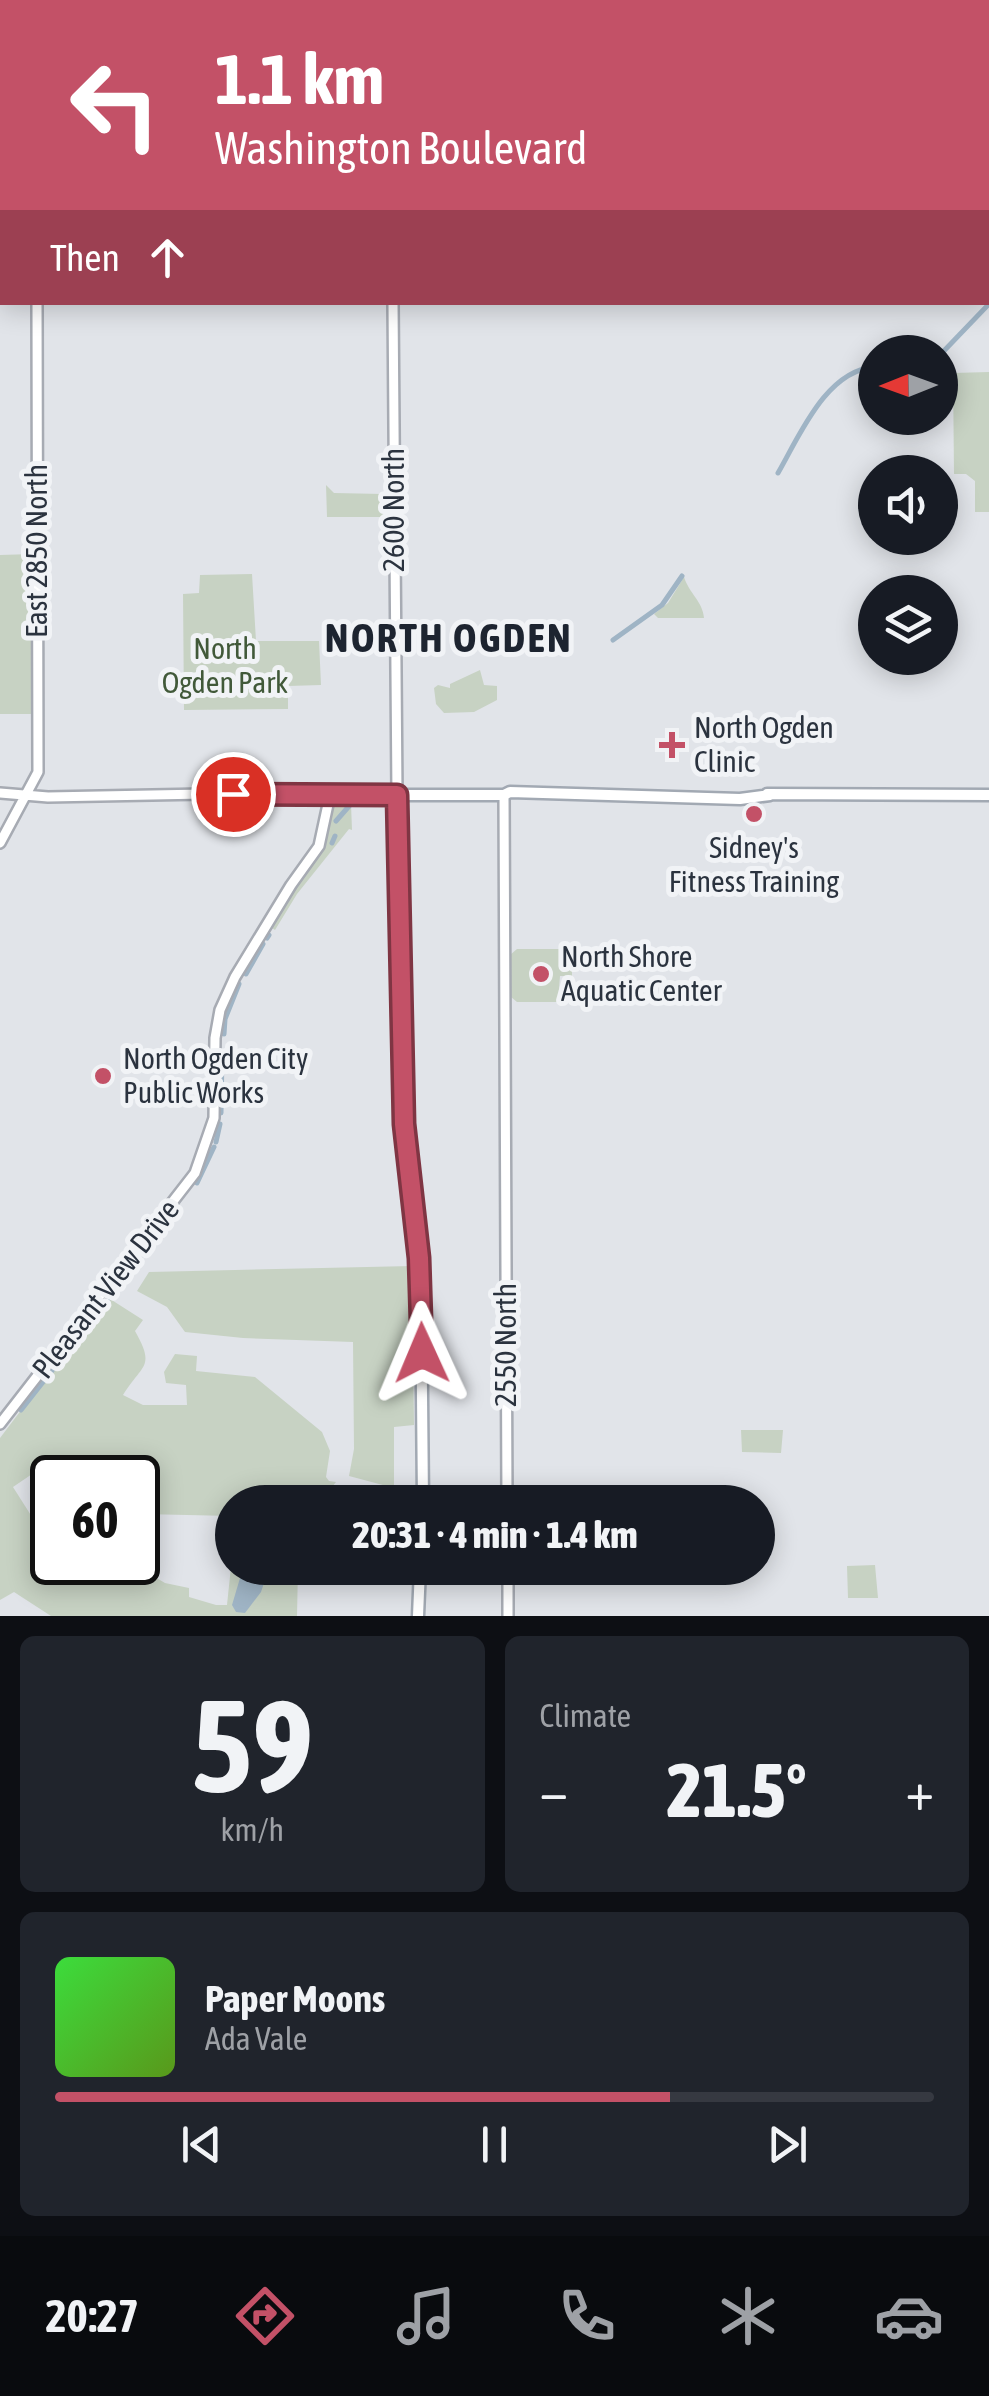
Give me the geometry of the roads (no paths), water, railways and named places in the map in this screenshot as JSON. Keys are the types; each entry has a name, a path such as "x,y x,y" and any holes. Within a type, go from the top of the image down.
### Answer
{"main road":[{"path":"544,796 567,793 740,799 770,795 989,795"},
{"path":"397,795 599,799 607,796"},
{"name":"2600 North","path":"397,795 404,1124 421,1289 423,1485"},
{"path":"415,1616 418,1585"}],"street":[{"name":"East 2850 North","path":"0,843 36,780 38,764 37,305"},
{"name":"2600 North","path":"393,305 397,795"},
{"path":"0,792 48,797 397,795"},
{"name":"Pleasant View Drive","path":"0,1424 196,1173 214,1118 215,1038 220,1010 234,976 320,846 325,795"},
{"name":"2550 North","path":"504,795 507,1485"},
{"path":"508,1585 508,1616"}],"water":[{"path":"238,1585 263,1585 245,1613 236,1612 232,1605"}],"waterway":[{"path":"958,336 988,305"},
{"path":"778,473 828,392 858,371"},
{"path":"613,640 662,605 682,576"},
{"path":"336,821 350,805"},
{"path":"332,843 335,836"},
{"path":"246,974 263,944"},
{"path":"224,1034 225,1019 239,984"},
{"path":"221,1113 222,1053"},
{"path":"216,1142 220,1124"},
{"path":"197,1183 214,1147"},
{"path":"117,1287 152,1242"},
{"path":"21,1410 109,1298"}],"place":[{"name":"North Ogden Clinic","path":"672,745"},
{"name":"Sidney's Fitness Training","path":"754,814"},
{"name":"North Shore Aquatic Center","path":"541,974"},
{"name":"North Ogden City Public Works","path":"103,1076"}],"district":[{"name":"NORTH OGDEN","path":"449,638"}],"park label":[{"name":"North Ogden Park","path":"225,666"}]}
